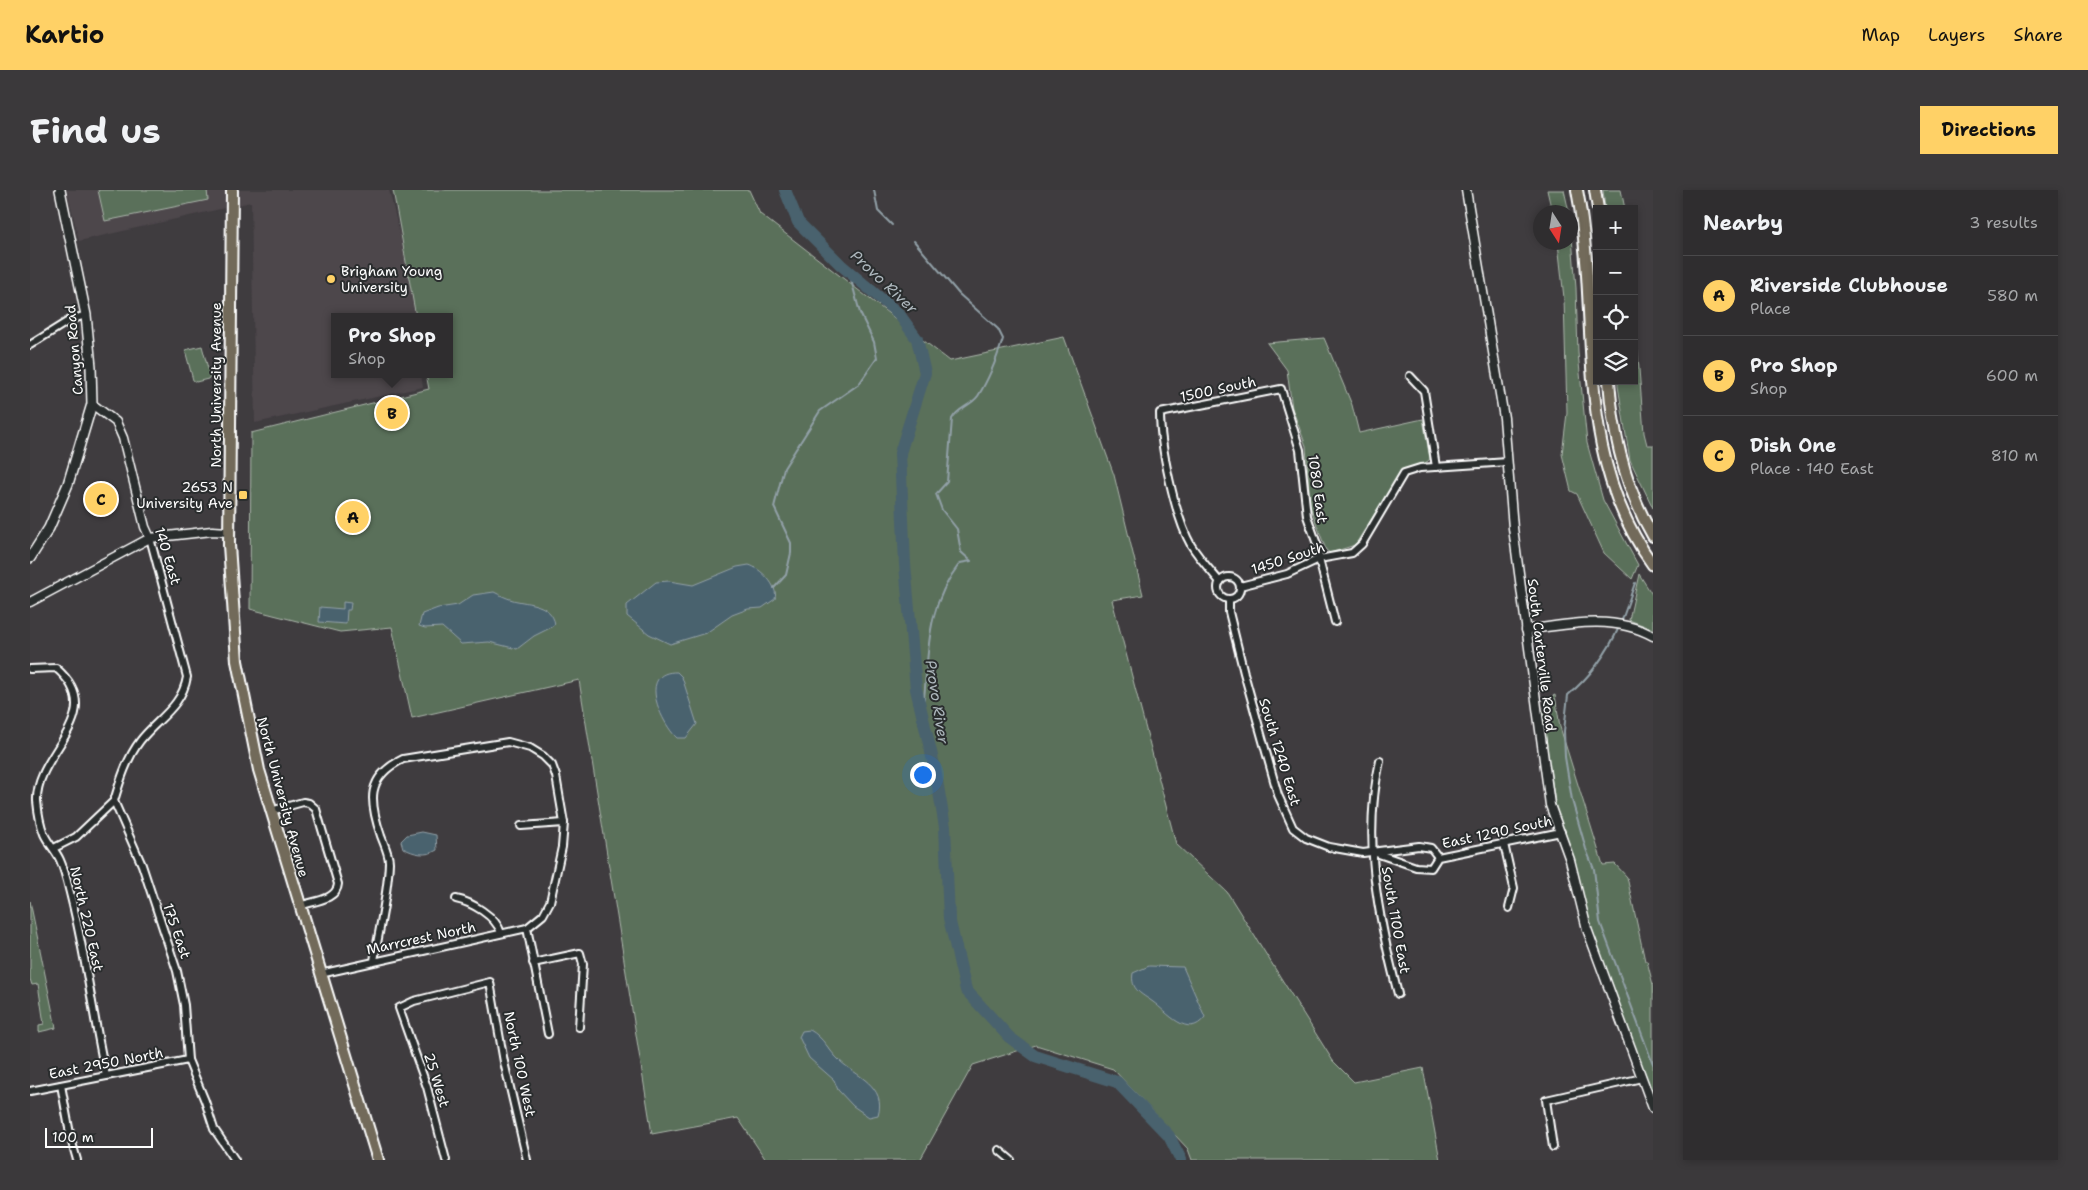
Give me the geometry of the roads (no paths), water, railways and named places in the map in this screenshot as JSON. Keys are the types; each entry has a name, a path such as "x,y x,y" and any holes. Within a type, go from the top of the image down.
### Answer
{"main road":[{"name":"Canyon Road","path":"30,558 48,528 68,484 92,404 92,367 86,315 60,190"},
{"name":"North University Avenue","path":"232,190 229,532 237,661 254,751 299,906 378,1160"},
{"path":"1577,190 1587,266 1592,385 1600,442 1618,503 1632,532 1653,565"},
{"path":"1594,190 1597,205"},
{"path":"1609,385 1612,418 1623,468 1637,504 1653,536"}],"street":[{"name":"South Carterville Road","path":"1466,190 1502,401 1513,528 1550,805 1561,832 1587,929 1653,1108"},
{"path":"30,345 70,320 86,315"},
{"path":"1410,376 1424,391 1436,467"},
{"name":"1500 South","path":"1220,582 1191,544 1181,520 1160,432 1160,413 1281,389"},
{"name":"1080 East","path":"1281,389 1300,450 1307,516 1318,547 1319,559 1335,622"},
{"name":"140 East","path":"92,404 116,422 123,438 145,526 150,538 188,677 185,690 177,703 138,743 124,769 114,801"},
{"name":"1450 South","path":"1240,586 1287,574 1319,559 1352,553 1362,544 1404,473 1420,468 1508,462"},
{"path":"30,602 150,538 212,531 229,532"},
{"path":"1231,577 1240,586 1238,594 1229,599 1220,594 1218,586 1220,582 1231,577"},
{"name":"South 1240 East","path":"1229,599 1229,612 1242,667 1285,814 1294,828 1318,844 1364,853 1372,852"},
{"path":"1526,630 1580,622 1608,623 1627,626 1653,636"},
{"name":"North 220 East","path":"30,669 56,668 73,686 76,714 41,778 37,798 44,835 60,860 71,897 106,1076"},
{"path":"374,961 387,887 389,859 374,816 372,792 376,779 388,766 403,759 508,742 530,748 543,756 552,765 556,776 564,823 562,847 550,902 543,915 527,928 548,1034"},
{"name":"South 1100 East","path":"1380,761 1374,784 1370,837 1377,901 1398,994"},
{"path":"54,848 76,837 114,801"},
{"name":"175 East","path":"114,801 142,865 177,971 184,1004 188,1060 214,1129 234,1160"},
{"path":"271,811 303,802 310,802 316,809 338,884 337,890 332,896 299,906"},
{"path":"520,826 564,823"},
{"name":"East 1290 South","path":"1372,852 1416,867 1431,868 1438,857 1561,832"},
{"path":"1504,844 1514,888 1509,908"},
{"name":"East 1290 South","path":"1372,852 1419,846 1431,848 1438,857"},
{"path":"456,899 470,902 499,927 501,933"},
{"name":"Marrcrest North","path":"320,974 527,928"},
{"path":"534,963 580,953 583,964 579,1027"},
{"name":"25 West","path":"446,1160 427,1087 399,1008 414,1001 490,982"},
{"name":"North 100 West","path":"490,982 504,1062 527,1160"},
{"name":"East 2950 North","path":"30,1091 188,1060"},
{"path":"1553,1147 1546,1100 1642,1078"},
{"path":"62,1085 71,1139 77,1160"},
{"path":"998,1150 1011,1160"}],"water":[{"path":"749,565 768,578 774,589 775,599 762,608 748,609 732,615 706,633 670,644 649,634 627,616 627,605 656,582 669,581 693,585 737,567"},
{"path":"494,592 510,599 544,608 553,617 555,624 534,636 517,649 489,642 461,644 442,627 425,628 419,626 422,614 438,608 458,605 473,595"},
{"path":"343,602 351,603 350,610 347,610 346,624 319,622 320,607 343,609"},
{"path":"677,672 682,677 697,724 686,738 677,738 671,731 665,722 656,699 655,689 658,680 665,674"},
{"path":"422,832 436,835 437,850 420,854 403,848 401,841 407,835"},
{"path":"1149,966 1183,967 1205,1017 1192,1026 1185,1025 1178,1022 1141,994 1133,984 1133,973"},
{"path":"810,1030 819,1036 840,1061 874,1089 880,1105 878,1115 869,1117 853,1106 838,1090 834,1080 809,1058 799,1037 802,1031"}],"waterway":[{"name":"Provo River","path":"785,190 798,222 841,265 899,314 917,339 925,373 900,453 905,564 916,689 935,769 945,827 949,918 966,990 1009,1037 1035,1056 1117,1082 1169,1136 1181,1160"},
{"path":"874,190 878,211 892,225"},
{"path":"914,241 959,294 998,329 1003,339 986,383 978,396 957,412 952,419 947,482 936,494 942,510 957,529 961,552 971,561 960,563 948,581 933,618 922,716"},
{"path":"774,588 786,575 791,553 791,543 774,507 784,468 820,411 859,384 877,358 874,342 860,313 849,272"},
{"path":"1621,623 1635,583"},
{"path":"1619,627 1598,664 1568,695 1564,731 1565,757 1572,800 1586,849 1594,869 1600,922 1653,1064"}],"place":[{"name":"Brigham Young University","path":"331,279"},
{"name":"Pro Shop","path":"392,413"},
{"name":"2653 N University Ave","path":"243,495"},
{"name":"Dish One","path":"101,499"},
{"name":"Riverside Clubhouse","path":"353,517"}]}
